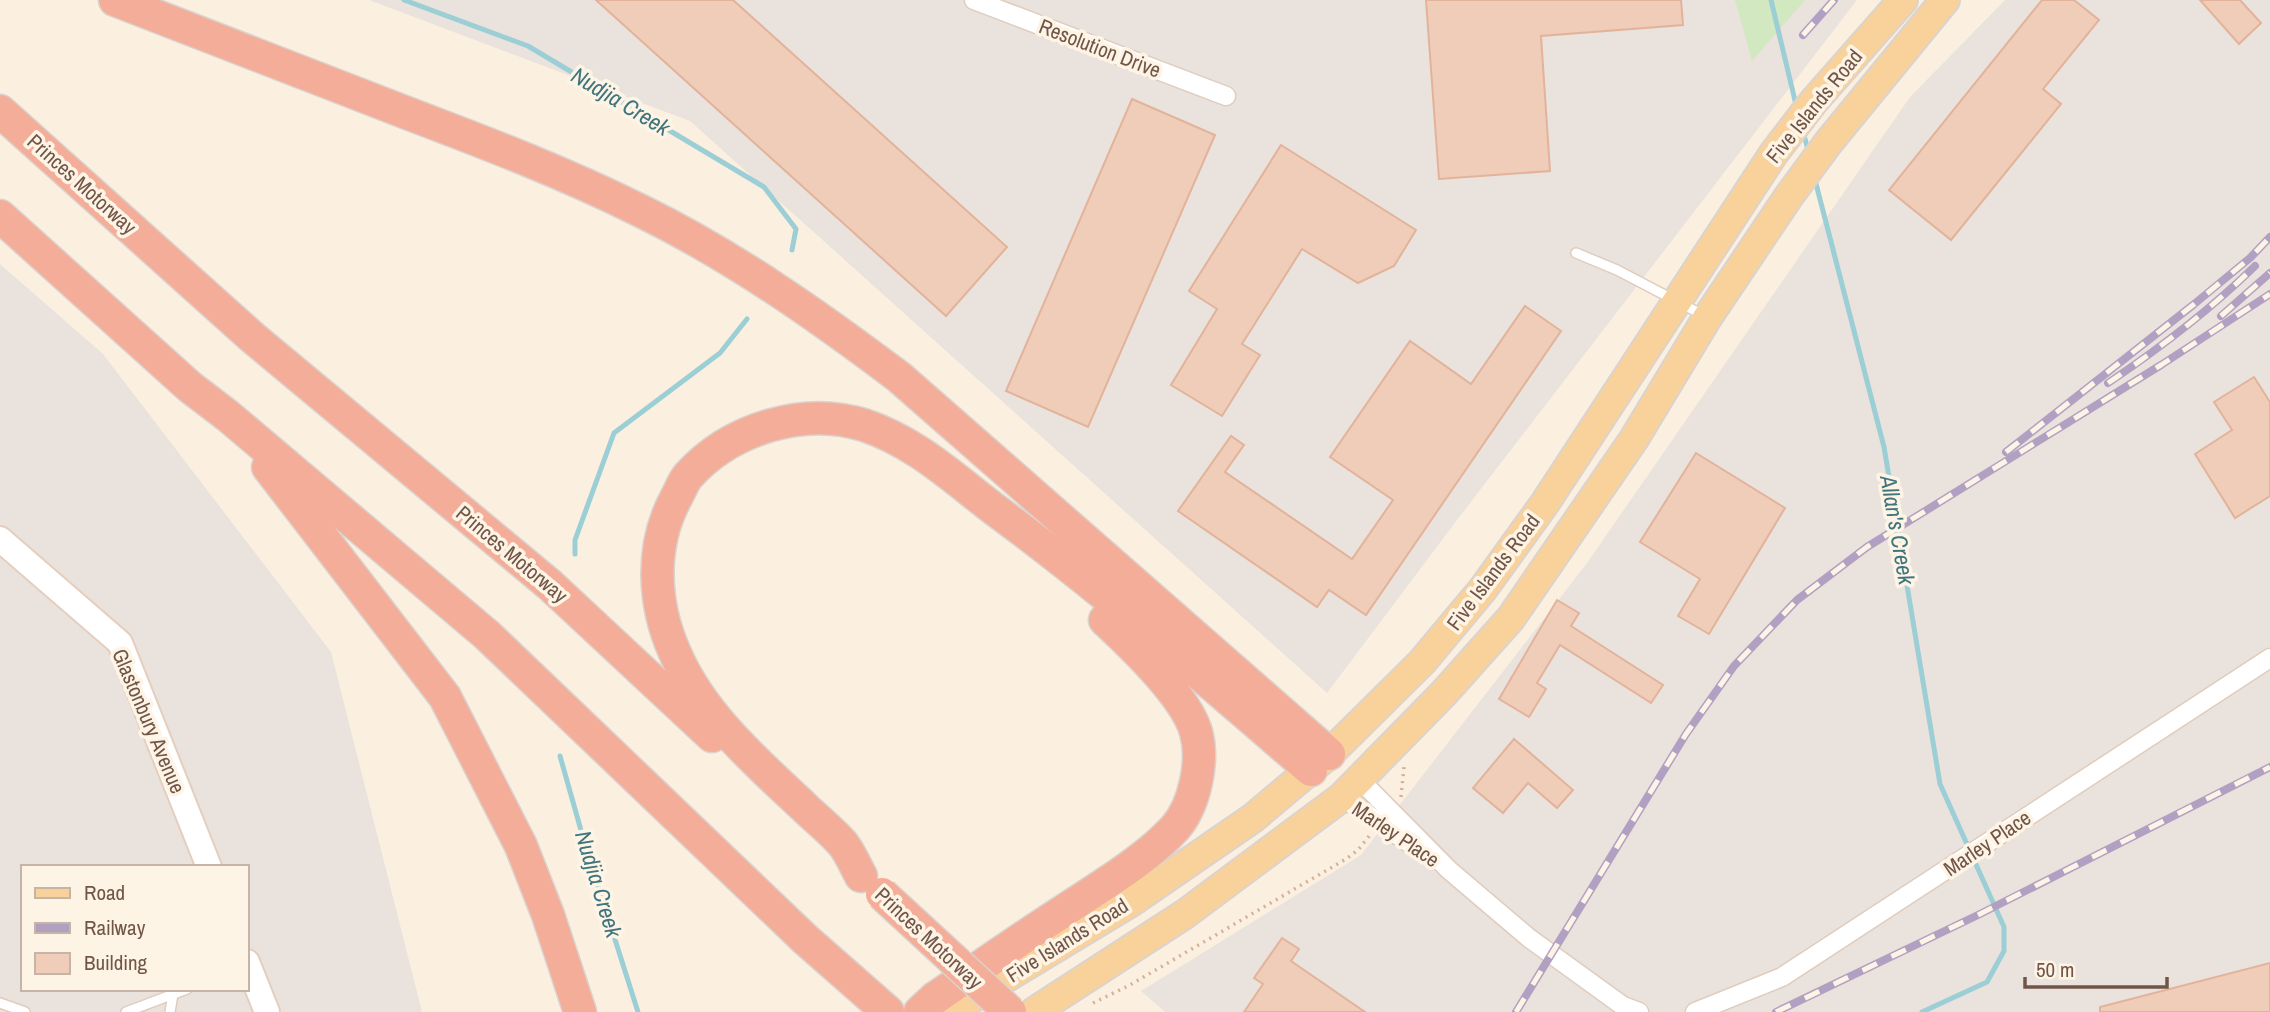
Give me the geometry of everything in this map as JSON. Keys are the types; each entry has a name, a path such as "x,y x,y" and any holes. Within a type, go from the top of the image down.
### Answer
{"highway":[{"path":"115,0 552,169 642,211 762,280 899,377 1320,762"},
{"name":"Princes Motorway","path":"0,111 252,337 550,585 1010,1012"},
{"path":"0,216 190,387 488,635 805,939 888,1012"},
{"path":"228,416 445,697 521,846 548,915 580,1012"},
{"path":"872,885 844,845 729,733 697,691 675,653 658,596 658,551 668,512 687,477 720,447 760,428 790,420 832,420 862,424 897,438 935,462 1069,564 1320,762"},
{"path":"920,1012 935,998 1149,850 1175,827 1188,806 1196,783 1198,755 1195,731 1180,703 1125,638 1045,563 1022,529"}],"main road":[{"name":"Five Islands Road","path":"949,1012 1131,901 1253,818 1320,762 1422,662 1483,589 1545,503 1774,153 1814,101 1903,0"},
{"name":"Five Islands Road","path":"1034,1012 1185,914 1351,788 1511,618 1634,439 1707,318 1789,196 1945,0"},
{"name":"Glastonbury Avenue","path":"0,539 120,643 208,865"},
{"path":"1320,762 1351,788"},
{"path":"248,967 267,1012"}],"street":[{"name":"Resolution Drive","path":"974,0 1226,96"},
{"name":"Marley Place","path":"1695,1012 1782,976 2270,659"},
{"name":"Marley Place","path":"1351,788 1449,870"},
{"name":"Marley Place","path":"1351,788 1552,956 1623,1006 1639,1012"}],"lane":[{"path":"1576,253 1617,270 1707,318"},
{"path":"126,1012 181,991"},
{"path":"170,1012 173,994"},
{"path":"0,1003 25,1012"}],"path":[{"path":"1087,1006 1130,985 1346,859 1358,850 1369,836"}],"shaded area":[{"path":"369,0 1857,0 1327,693 690,121"},
{"path":"2005,0 2270,0 2270,1012 1165,1012 1141,991 1361,855 1587,563 1910,97"},
{"path":"0,264 103,354 331,652 422,1012 0,1012"}],"green space":[{"path":"1735,0 1805,0 1752,61"}],"building":[{"path":"596,0 733,0 1007,247 946,316"},
{"path":"1426,0 1681,0 1683,25 1541,36 1550,171 1439,179"},
{"path":"2042,0 2074,0 2099,20 2043,89 2061,104 1951,240 1889,190"},
{"path":"2200,0 2240,0 2261,23 2239,44"},
{"path":"1132,99 1215,135 1088,427 1006,391"},
{"path":"1281,145 1416,230 1394,266 1358,283 1302,249 1242,344 1260,355 1222,416 1171,385 1217,309 1189,291"},
{"path":"1525,306 1561,331 1366,615 1329,590 1317,607 1178,511 1231,436 1244,445 1225,472 1352,559 1393,500 1330,457 1410,341 1471,384"},
{"path":"2254,377 2270,402 2270,496 2235,518 2195,454 2232,430 2214,402"},
{"path":"1696,453 1785,508 1709,634 1678,616 1700,579 1640,542"},
{"path":"1557,600 1579,613 1571,626 1663,685 1651,703 1560,645 1537,683 1546,689 1529,717 1499,699"},
{"path":"1514,739 1573,790 1557,808 1528,783 1503,813 1473,788"},
{"path":"1282,938 1299,949 1291,961 1365,1012 1244,1012 1263,984 1254,978"},
{"path":"2270,963 2270,1012 2100,1012 2100,1007"}],"waterway":[{"name":"Nudjia Creek","path":"404,0 528,46 764,187 796,229 792,250"},
{"name":"Allan's Creek","path":"1771,0 1797,109"},
{"name":"Allan's Creek","path":"1803,132 1809,153"},
{"name":"Allan's Creek","path":"1814,176 1884,447 1940,784 2004,927 2004,951 1987,982 1922,1012"},
{"name":"Nudjia Creek","path":"575,554 575,540 614,433 720,353 747,319"},
{"name":"Nudjia Creek","path":"560,756 638,1012"}],"railway":[{"path":"1803,35 1834,0"},
{"path":"2006,452 2193,305 2250,258 2270,237"},
{"path":"2108,383 2184,328 2255,266"},
{"path":"2221,316 2270,273"},
{"path":"1516,1012 1686,734 1734,666 1797,600 1867,547 2161,365 2270,294"},
{"path":"1776,1012 1980,914 2270,767"}]}
